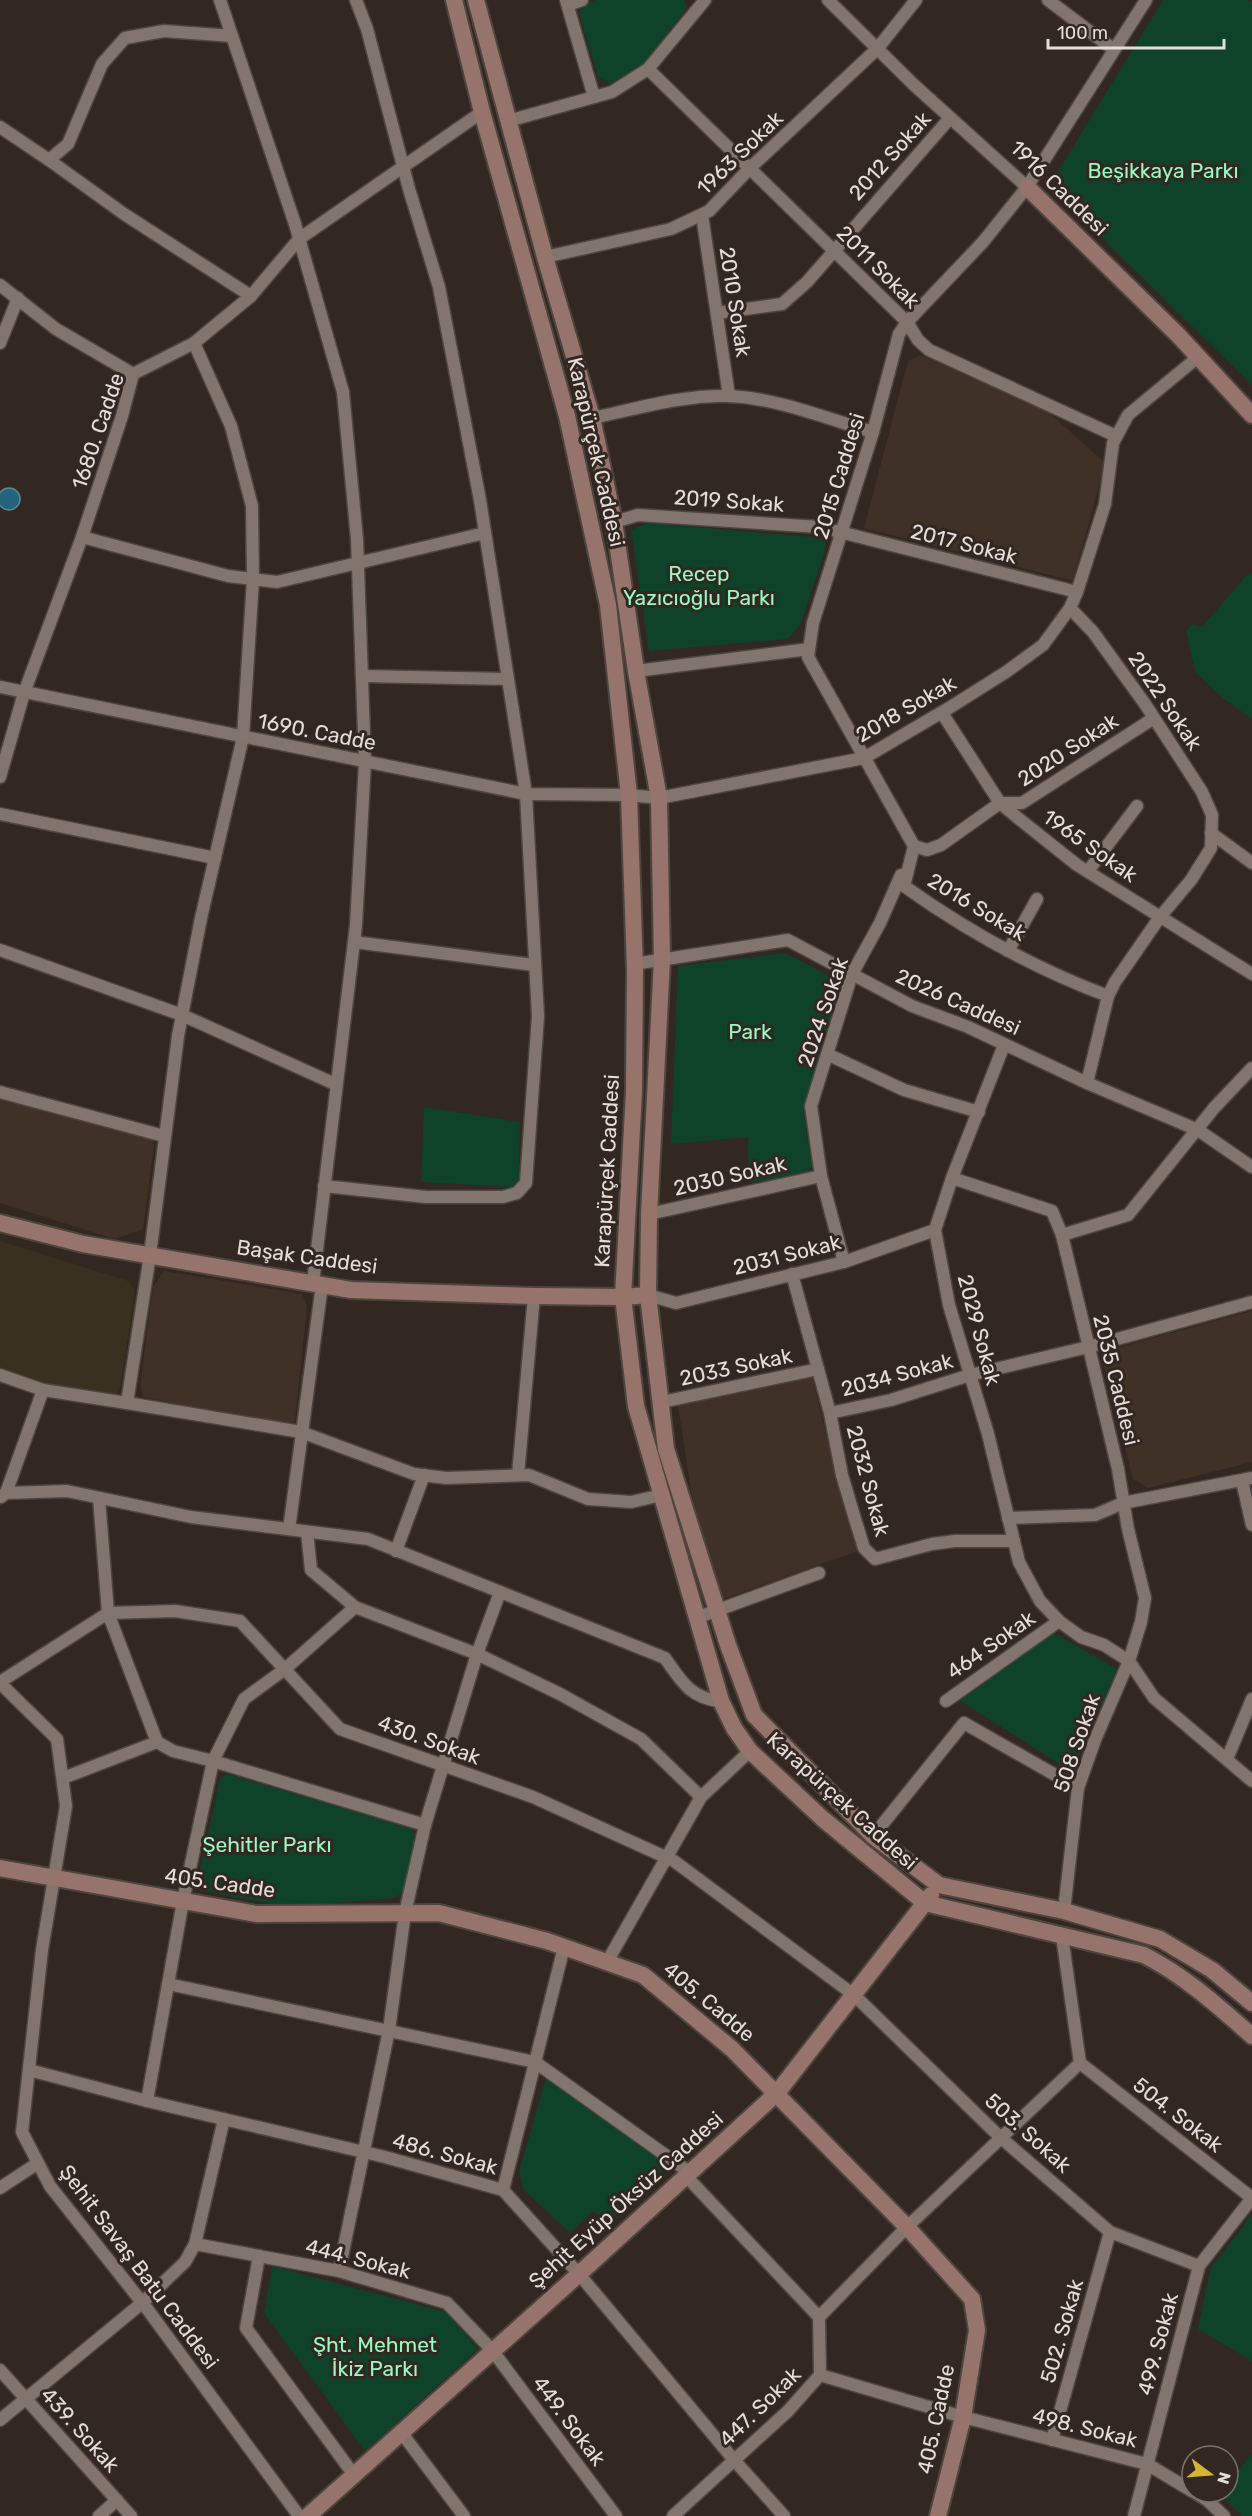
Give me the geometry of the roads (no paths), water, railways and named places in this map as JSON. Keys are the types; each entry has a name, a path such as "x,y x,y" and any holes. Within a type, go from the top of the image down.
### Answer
{"main road":[{"name":"Karapürçek Caddesi","path":"454,0 482,112 567,416 608,605 629,795 634,964 634,1091 623,1297 636,1406 721,1701 734,1728 750,1751 823,1819 925,1903 1144,1955 1168,1967 1252,2036"},
{"name":"Karapürçek Caddesi","path":"476,0 545,257 592,418 614,522 636,671 660,798 662,960 649,1214 648,1295 666,1449 717,1610 754,1715 873,1836 939,1885 1064,1911 1160,1939 1212,1970 1252,2003"},
{"name":"1916 Caddesi","path":"1027,187 1198,357 1252,415"},
{"name":"Başak Caddesi","path":"0,1223 83,1244 351,1290 534,1296 648,1295"},
{"name":"405. Cadde","path":"0,1868 256,1914 439,1913 564,1947 643,1976 732,2049 777,2093 907,2227 972,2299 977,2330 963,2418 938,2516"},
{"name":"Şehit Eyüp Öksüz Caddesi","path":"308,2516 777,2093 939,1885"}],"street":[{"path":"220,0 299,239 343,392 358,563 365,762 354,942 335,1084 302,1432 289,1529"},
{"path":"324,1186 426,1197 503,1197 517,1193 526,1183 538,1016 526,794 485,533 439,287 367,29 356,0"},
{"path":"582,0 567,3 594,97"},
{"path":"508,121 612,92 648,69 705,0"},
{"name":"1916 Caddesi","path":"828,0 950,118 1027,187"},
{"name":"1963 Sokak","path":"545,257 671,229 709,211 750,168 877,49 916,0"},
{"path":"1048,0 1113,49"},
{"name":"2015 Caddesi","path":"809,650 813,623 873,432 899,333 983,242 1027,187 1146,0"},
{"path":"50,160 68,144 102,64 125,38 164,32 232,36"},
{"name":"2011 Sokak","path":"648,69 907,322 918,340 929,350 1116,436"},
{"name":"1680. Cadde","path":"0,777 24,693 82,537 122,416 133,374 194,343 251,297 299,239 482,112"},
{"name":"2012 Sokak","path":"717,313 782,304 807,282 950,118"},
{"path":"0,127 124,214 251,297"},
{"name":"2010 Sokak","path":"702,214 729,396"},
{"path":"0,285 56,329 133,374"},
{"path":"0,343 18,298"},
{"path":"127,1403 150,1256 164,1136 182,1014 243,737 253,579 252,506 231,426 194,343"},
{"path":"1070,608 1105,504 1113,443 1116,436 1128,414 1198,357"},
{"path":"592,418 690,398 729,396 778,404 873,432"},
{"name":"2019 Sokak","path":"614,522 638,515 820,526 842,533"},
{"path":"82,537 228,576 277,582 485,533"},
{"name":"2017 Sokak","path":"842,533 1077,592"},
{"name":"2018 Sokak","path":"629,795 660,798 864,758 942,713 1006,672 1043,645 1070,608"},
{"name":"2022 Sokak","path":"1070,608 1093,632 1154,718 1202,792 1212,815 1211,848 1191,880 1160,916 1108,996 1087,1083"},
{"path":"636,671 809,650"},
{"name":"2016 Sokak","path":"809,650 808,657 914,846 904,886 1008,951 1073,983 1108,996"},
{"path":"362,676 507,679"},
{"name":"1690. Cadde","path":"0,687 526,794 629,795"},
{"name":"1965 Sokak","path":"942,713 1000,803 1088,871 1252,974"},
{"name":"2020 Sokak","path":"1000,803 1022,803 1154,718"},
{"path":"914,846 927,850 941,845 1000,803"},
{"path":"1088,871 1137,806"},
{"path":"0,814 215,858"},
{"path":"1211,834 1252,863"},
{"name":"2024 Sokak","path":"844,1262 821,1176 811,1106 829,1055 852,974 880,923 914,846"},
{"path":"1008,951 1037,899"},
{"name":"2026 Caddesi","path":"634,964 788,940 912,1006 968,1027 1087,1083 1198,1130 1252,1167"},
{"path":"354,942 534,965"},
{"path":"0,950 182,1014 335,1084"},
{"path":"934,1230 1004,1045"},
{"path":"829,1055 904,1090 979,1112"},
{"path":"1062,1235 1128,1215 1214,1108 1252,1068"},
{"path":"0,1092 164,1136"},
{"name":"2030 Sokak","path":"649,1214 821,1176"},
{"name":"2035 Caddesi","path":"952,1179 1052,1211 1062,1235 1118,1469 1135,1563 1145,1598 1129,1661"},
{"name":"2031 Sokak","path":"648,1295 676,1303 844,1262 934,1230"},
{"name":"2029 Sokak","path":"934,1230 949,1305 988,1434 1019,1562 1040,1600 1059,1621 1081,1637 1104,1645 1129,1661"},
{"name":"2032 Sokak","path":"792,1274 830,1413 842,1474 864,1548 875,1559 932,1544 955,1541 1014,1541"},
{"path":"518,1475 534,1296"},
{"name":"2034 Sokak","path":"830,1413 891,1400 970,1375 1088,1347 1252,1302"},
{"name":"2033 Sokak","path":"662,1402 818,1369"},
{"path":"0,1375 42,1390 302,1432 414,1474 446,1478 529,1475 588,1499 631,1502 662,1496"},
{"path":"42,1390 3,1495 67,1491 191,1517 368,1539 664,1658 686,1688 706,1700 721,1701"},
{"path":"396,1551 424,1475"},
{"path":"1008,1518 1095,1515 1124,1503 1247,1480 1252,1525"},
{"path":"99,1498 108,1613 157,1742 173,1751 425,1825"},
{"path":"308,1532 311,1570 355,1607 477,1653 560,1694 641,1739 701,1797"},
{"path":"696,1618 819,1573"},
{"path":"339,2271 389,2030 405,1914 425,1825 477,1653 500,1593"},
{"path":"147,2101 183,1901 213,1761 244,1699 285,1669 355,1607"},
{"name":"430. Sokak","path":"108,1613 175,1611 240,1621 340,1729 533,1797 674,1862 854,1995"},
{"path":"0,1683 108,1613"},
{"name":"464 Sokak","path":"946,1701 1059,1621"},
{"path":"1129,1661 1154,1698 1252,1781"},
{"name":"508 Sokak","path":"1064,1911 1078,1788 1095,1740 1129,1661"},
{"name":"Şehit Savaş Batu Caddesi","path":"0,1683 57,1739 66,1806 42,1950 22,2132 50,2186 142,2303 299,2516"},
{"path":"1227,1759 1252,1699"},
{"path":"873,1836 964,1723 1078,1788"},
{"path":"63,1778 157,1742"},
{"path":"607,1962 701,1797 750,1751"},
{"path":"168,1984 535,2062 687,2174 819,2316 907,2227 1080,2063 1062,1936"},
{"path":"503,2190 564,1947"},
{"name":"503. Sokak","path":"854,1995 1000,2138 1110,2232 1199,2266"},
{"name":"504. Sokak","path":"1080,2063 1252,2198"},
{"name":"486. Sokak","path":"29,2070 365,2153 503,2190 579,2274 734,2460 784,2516"},
{"path":"0,2420 142,2303 185,2262 195,2244 224,2119"},
{"path":"0,2188 38,2163"},
{"name":"499. Sokak","path":"1134,2516 1199,2266 1252,2198"},
{"name":"502. Sokak","path":"1052,2440 1110,2232"},
{"name":"444. Sokak","path":"195,2244 339,2271 447,2303 492,2350"},
{"path":"259,2256 246,2328 354,2475"},
{"name":"447. Sokak","path":"673,2516 788,2411 820,2375 819,2316"},
{"name":"449. Sokak","path":"492,2350 616,2516"},
{"name":"439. Sokak","path":"0,2370 131,2516"},
{"name":"498. Sokak","path":"820,2375 963,2418 1147,2464 1180,2483"},
{"path":"401,2432 464,2516"},
{"path":"99,2516 117,2500"},
{"name":"498. Sokak","path":"1211,2504 1224,2516"}],"water":[{"path":"9,488 17,491 20,499 17,507 9,510 1,507 -2,499 1,491"}],"park label":[{"name":"Beşikkaya Parkı","path":"1163,171"},
{"name":"Recep Yazıcıoğlu Parkı","path":"699,586"},
{"name":"Park","path":"750,1032"},
{"name":"Şehitler Parkı","path":"267,1845"},
{"name":"Şht. Mehmet İkiz Parkı","path":"375,2357"}]}
